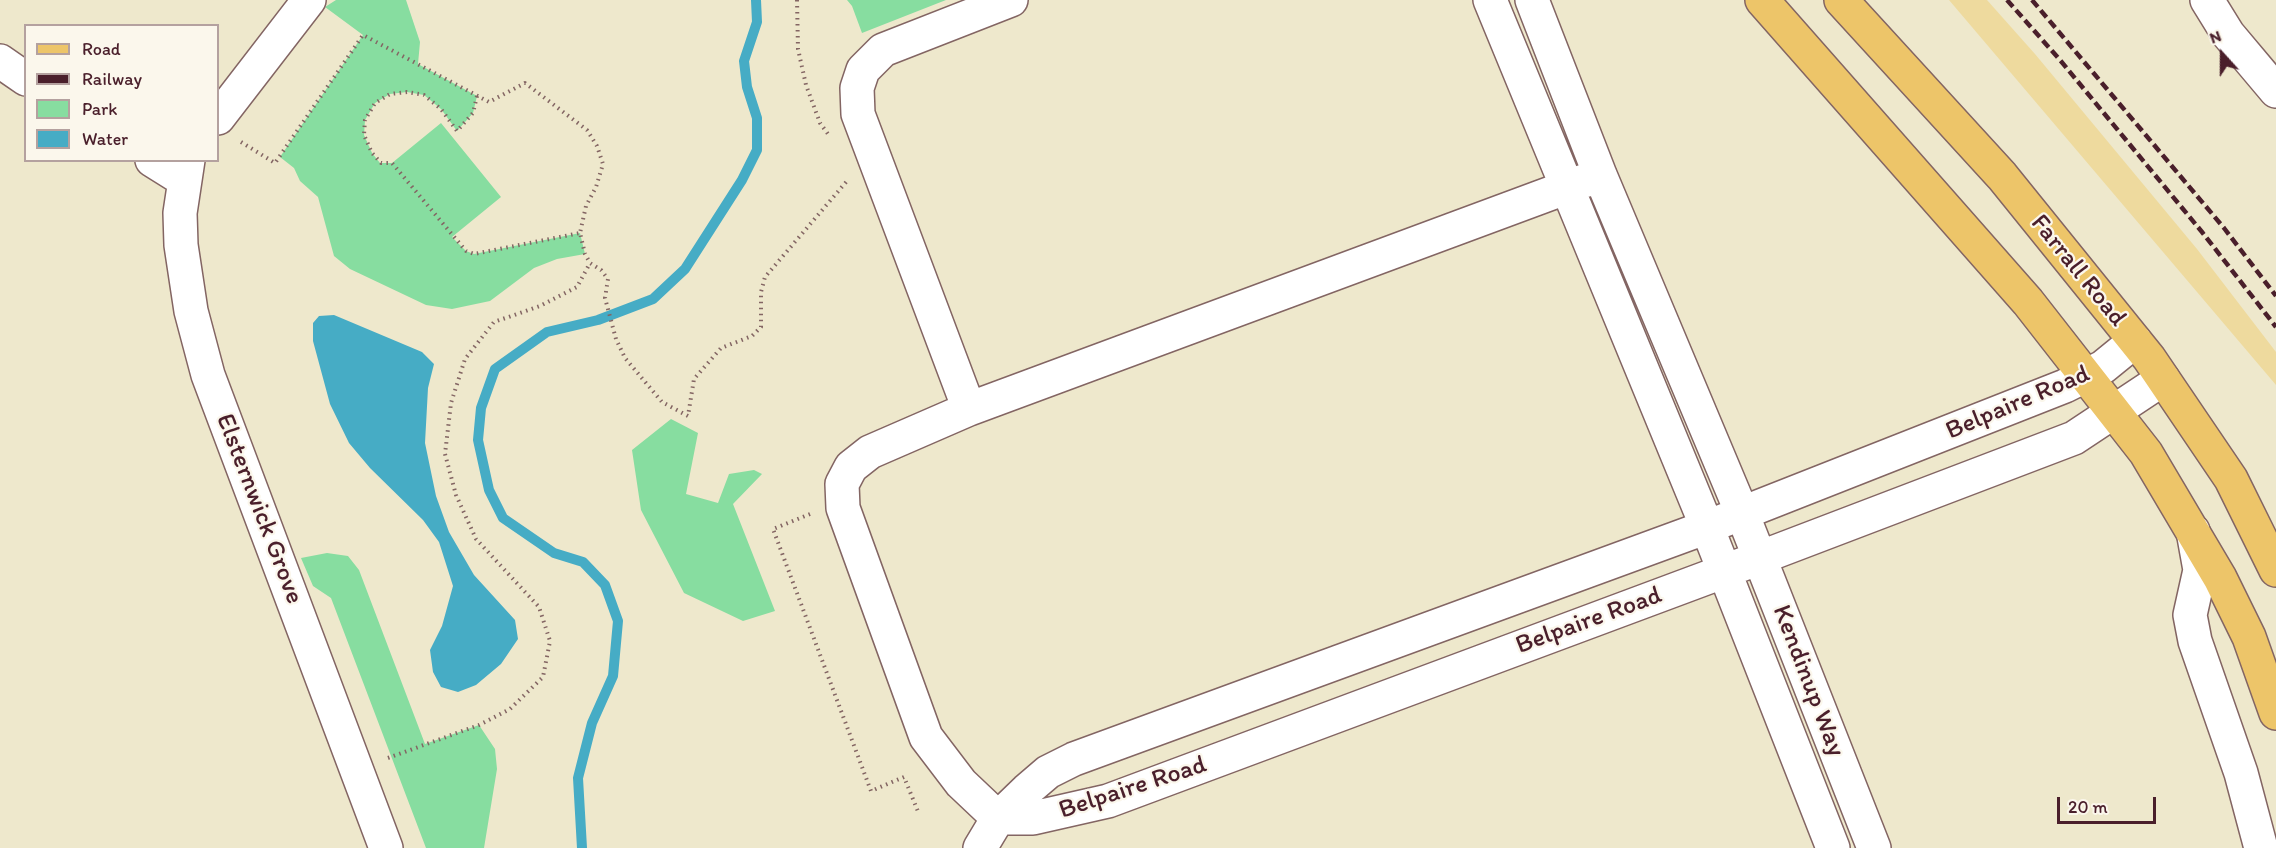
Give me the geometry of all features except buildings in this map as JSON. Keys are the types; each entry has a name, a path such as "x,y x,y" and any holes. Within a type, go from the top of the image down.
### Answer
{"main road":[{"path":"1762,0 2028,302 2146,453 2220,578 2249,637 2276,714"},
{"path":"1789,0 1818,32 1841,90"},
{"name":"Farrall Road","path":"1841,0 2002,176 2135,341 2231,479 2276,570"}],"street":[{"path":"228,130 309,0"},
{"path":"969,409 858,114 857,88 863,70 883,50 1011,0"},
{"name":"Kendinup Way","path":"1490,0 1725,571 1833,848"},
{"name":"Kendinup Way","path":"1532,0 1600,175 1742,513 1874,848"},
{"path":"2207,0 2228,34 2276,91"},
{"path":"0,61 24,78"},
{"path":"159,162 186,170"},
{"name":"Elsternwick Grove","path":"186,170 180,213 181,245 191,311 208,375 386,848"},
{"path":"998,818 961,783 926,737 843,508 842,484 851,467 870,452 969,409 1600,175"},
{"name":"Belpaire Road","path":"980,848 998,818 1048,772 1074,759 1707,527 2086,376 2103,367 2135,341"},
{"name":"Belpaire Road","path":"998,818 1033,818 1108,801 1725,571 2074,438 2115,413 2163,379"},
{"path":"2193,531 2200,570 2190,615 2195,640 2241,773 2261,848"},
{"path":"1785,723 1819,710"}],"path":[{"path":"796,0 798,49 806,85 820,123 830,137"},
{"path":"228,130 275,163 363,35 489,102 525,83 587,130 597,146 603,164 596,187 586,206 580,232 590,263 601,270 608,279 605,298 616,339 625,358 662,402 688,416 694,380 721,348 752,336 761,327 761,292 765,278 848,180 844,171"},
{"path":"477,96 473,113 457,131 441,109 424,95 407,92 390,94 375,103 365,120 364,135 372,153 381,163 392,163 466,251 474,254 580,232"},
{"path":"357,770 479,725 510,709 543,677 550,641 539,607 476,539 456,495 445,454 451,403 465,359 494,322 540,306 576,287 590,263"}],"green space":[{"path":"336,0 406,0 420,42 418,64 477,96 473,113 457,131 441,109 424,95 407,92 390,94 375,103 365,120 364,135 372,153 380,163 392,163 441,123 501,197 452,237 466,251 474,254 580,233 585,254 557,259 534,268 490,301 452,309 426,305 350,269 334,256 318,197 300,181 294,168 280,157 363,35 325,7"},
{"path":"847,0 946,0 862,33 852,6"},
{"path":"671,419 698,433 686,494 718,503 729,474 754,470 762,474 733,504 775,611 743,621 684,593 641,510 632,450"},
{"path":"327,553 348,556 359,570 425,744 479,725 495,749 497,769 484,848 426,848 331,598 313,586 301,558"}],"sand":[{"path":"1949,0 1987,0 2035,54 2197,249 2276,352 2276,385"}],"water":[{"path":"334,315 422,352 434,364 428,388 425,443 436,496 449,532 474,575 515,620 518,639 501,664 476,685 458,692 441,687 433,672 430,650 442,626 453,586 439,542 423,520 370,468 349,443 330,404 313,341 313,323 319,316"}],"waterway":[{"path":"582,848 578,778 592,723 613,676 618,621 605,585 583,562 554,553 503,518 489,490 478,440 481,408 495,369 547,332 598,320 653,299 685,269 742,180 757,150 757,118 747,87 744,61 757,22 756,0"}],"railway":[{"path":"2007,0 2060,60 2202,232 2276,327"},
{"path":"2032,0 2224,228 2276,296"}]}
